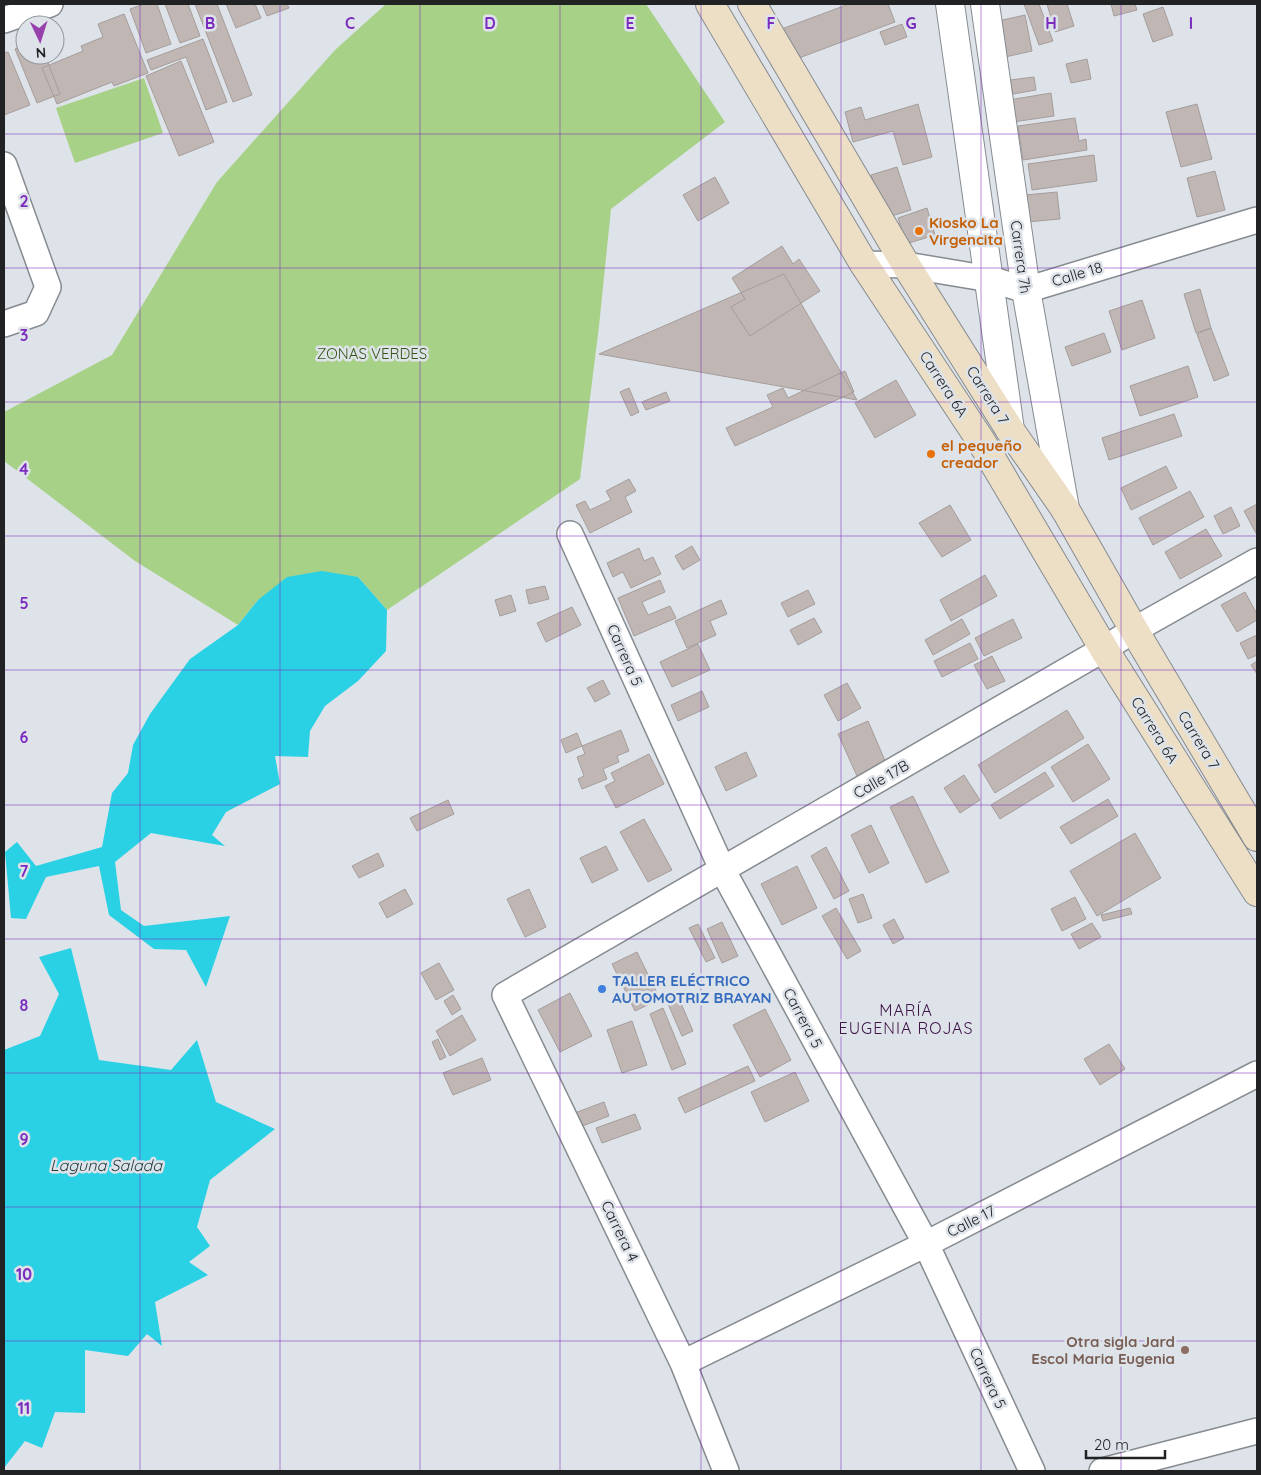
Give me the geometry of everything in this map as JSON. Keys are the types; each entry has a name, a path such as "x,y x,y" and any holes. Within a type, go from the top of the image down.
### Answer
{"main road":[{"name":"Carrera 6A","path":"710,4 864,264 981,441 1104,649 1257,892"},
{"name":"Carrera 7","path":"752,4 906,265 1010,430 1064,509 1256,833"}],"street":[{"path":"4,20 50,4"},
{"path":"950,4 1010,430"},
{"name":"Carrera 7h","path":"985,4 1026,290 1064,509"},
{"path":"4,165 48,287 36,313 4,324"},
{"name":"Calle 18","path":"1026,290 1257,220"},
{"path":"864,264 906,265 990,279 1026,290"},
{"name":"Carrera 5","path":"570,534 723,870 926,1244 1032,1471"},
{"name":"Calle 17B","path":"505,995 1134,630 1257,561"},
{"path":"1229,848 1256,833"},
{"name":"Carrera 4","path":"505,995 684,1363 726,1471"},
{"name":"Calle 17","path":"684,1363 926,1244 1257,1074"},
{"path":"1102,1471 1257,1431"}],"green space":[{"name":"ZONAS VERDES","path":"386,4 646,4 725,122 611,209 580,479 387,610 358,577 258,600 238,625 135,561 4,461 4,412 112,355 217,182 335,50"},
{"path":"144,78 163,133 75,163 56,108"}],"water":[{"path":"322,571 358,577 387,610 386,651 358,681 325,706 310,731 308,757 275,756 280,784 226,812 212,835 225,846 151,833 115,862 121,910 144,926 230,916 206,987 186,950 154,949 109,915 99,866 46,877 26,919 11,918 5,852 17,842 36,866 102,847 112,793 128,773 133,745 150,714 190,659 238,625 258,600 287,577"},
{"name":"Laguna Salada","path":"71,948 99,1060 171,1070 197,1040 216,1102 275,1129 210,1180 197,1227 210,1246 189,1262 208,1275 155,1302 162,1346 147,1334 128,1356 85,1350 85,1413 55,1412 42,1448 25,1441 4,1468 4,1050 40,1036 59,994 39,957"}],"building":[{"path":"144,4 157,4 171,44 146,53 130,9"},
{"path":"165,4 188,4 200,36 180,43"},
{"path":"195,4 217,4 252,95 233,102"},
{"path":"226,4 255,4 261,18 236,28"},
{"path":"262,4 287,4 289,8 267,16"},
{"path":"849,4 888,4 895,22 791,61 779,30"},
{"path":"1024,4 1039,4 1053,41 1039,45"},
{"path":"1047,4 1067,4 1074,26 1055,32"},
{"path":"1111,4 1135,4 1137,10 1114,16"},
{"path":"1163,7 1173,35 1153,42 1143,14"},
{"path":"124,14 148,73 114,86 112,82 57,104 42,68 49,65 65,65 65,58 83,51 81,46 103,37 98,24"},
{"path":"1025,15 1032,51 1005,57 998,21"},
{"path":"902,24 907,37 885,45 880,32"},
{"path":"203,39 227,102 206,110 186,57 151,70 147,60"},
{"path":"8,52 30,105 4,115 4,53"},
{"path":"1087,59 1091,79 1071,83 1066,64"},
{"path":"181,61 214,142 179,156 146,76"},
{"path":"22,65 49,65 60,94 37,103"},
{"path":"1034,77 1036,90 1013,94 1010,80"},
{"path":"1051,93 1054,116 1013,122 1009,100"},
{"path":"918,104 932,157 903,165 893,131 853,142 845,112 861,107 865,120"},
{"path":"1197,104 1212,159 1181,167 1166,112"},
{"path":"1075,118 1079,141 1086,139 1087,150 1023,160 1018,126"},
{"path":"1094,155 1097,181 1032,190 1028,164"},
{"path":"897,167 911,210 885,218 871,175"},
{"path":"1215,171 1225,210 1197,217 1187,178"},
{"path":"715,177 729,203 698,221 683,195"},
{"path":"1057,192 1060,219 1027,222 1025,195"},
{"path":"927,208 935,235 906,244 898,218"},
{"path":"782,246 793,264 799,259 820,291 750,336 731,307 745,299 732,278"},
{"path":"784,274 857,400 599,354"},
{"path":"1200,289 1211,328 1196,333 1184,294"},
{"path":"1142,300 1155,338 1122,350 1109,311"},
{"path":"1211,328 1229,375 1214,381 1197,334"},
{"path":"1104,333 1111,352 1072,366 1065,347"},
{"path":"1188,366 1198,397 1140,416 1130,386"},
{"path":"845,371 854,392 735,446 726,428 773,407 767,395 783,388 788,398"},
{"path":"896,380 916,415 875,438 855,403"},
{"path":"629,388 639,412 631,416 620,392"},
{"path":"666,392 670,401 646,410 642,402"},
{"path":"1174,414 1182,436 1109,460 1102,438"},
{"path":"1166,466 1177,488 1131,510 1121,488"},
{"path":"629,479 636,491 625,497 632,512 590,533 576,505 585,501 590,510 611,500 606,491"},
{"path":"1190,491 1204,517 1153,545 1139,518"},
{"path":"1257,504 1257,535 1244,511"},
{"path":"950,505 971,540 942,557 919,523"},
{"path":"1231,507 1240,526 1223,534 1214,516"},
{"path":"1206,529 1222,556 1180,579 1165,552"},
{"path":"692,546 700,560 683,570 675,556"},
{"path":"639,548 644,561 653,557 661,574 631,588 623,572 613,577 607,563"},
{"path":"985,575 997,596 951,621 940,600"},
{"path":"660,580 665,592 642,602 648,615 670,606 676,618 634,636 618,598"},
{"path":"545,586 549,599 529,604 526,590"},
{"path":"808,590 815,604 788,617 781,603"},
{"path":"1245,592 1257,614 1257,620 1237,632 1221,605"},
{"path":"511,595 516,611 500,616 495,600"},
{"path":"721,600 727,614 710,621 716,635 687,648 675,621"},
{"path":"572,607 581,625 546,642 537,623"},
{"path":"814,618 822,632 798,645 790,630"},
{"path":"962,619 970,634 933,655 925,640"},
{"path":"1013,619 1022,638 984,656 975,638"},
{"path":"1257,635 1257,655 1248,659 1240,643"},
{"path":"970,643 978,659 942,677 934,661"},
{"path":"698,644 710,670 672,687 660,662"},
{"path":"992,656 1005,681 987,689 974,665"},
{"path":"1257,661 1257,674 1251,665"},
{"path":"603,680 610,694 595,702 587,688"},
{"path":"847,683 861,708 838,721 824,695"},
{"path":"702,691 709,707 678,721 671,705"},
{"path":"1067,710 1084,738 995,793 978,765"},
{"path":"868,721 886,763 857,776 838,734"},
{"path":"621,730 629,751 617,756 619,762 603,769 607,779 582,789 578,779 584,776 577,757 585,754 582,746"},
{"path":"577,733 582,746 566,753 561,740"},
{"path":"1088,744 1110,779 1073,802 1051,767"},
{"path":"746,752 757,776 726,791 715,767"},
{"path":"649,754 664,784 616,808 605,786 615,781 611,773"},
{"path":"1045,772 1054,786 1000,819 991,805"},
{"path":"964,775 980,800 960,813 944,788"},
{"path":"913,796 949,872 926,883 890,807"},
{"path":"1108,799 1118,816 1071,844 1060,827"},
{"path":"448,800 454,814 417,831 410,818"},
{"path":"644,819 672,870 648,882 620,832"},
{"path":"871,825 889,863 869,873 851,835"},
{"path":"1135,833 1161,878 1097,916 1070,871"},
{"path":"606,846 618,870 592,883 580,858"},
{"path":"826,847 849,891 834,899 811,856"},
{"path":"378,853 384,866 359,878 352,866"},
{"path":"797,866 817,908 782,925 761,884"},
{"path":"405,889 413,904 387,918 379,903"},
{"path":"529,889 546,927 525,937 507,899"},
{"path":"863,894 872,918 858,923 849,899"},
{"path":"1075,897 1086,919 1062,931 1051,909"},
{"path":"836,908 861,951 847,959 822,916"},
{"path":"1130,908 1132,914 1103,921 1101,915"},
{"path":"894,919 904,938 893,944 883,925"},
{"path":"722,922 738,956 722,963 707,929"},
{"path":"1092,923 1101,937 1079,949 1071,934"},
{"path":"698,924 715,958 706,962 689,928"},
{"path":"637,952 660,999 635,1011 612,964"},
{"path":"439,963 454,990 436,1000 421,973"},
{"path":"676,992 693,1031 682,1036 665,997"},
{"path":"570,993 592,1036 560,1052 538,1010"},
{"path":"453,995 461,1009 452,1015 444,1001"},
{"path":"663,1008 686,1064 672,1070 650,1014"},
{"path":"765,1009 791,1060 760,1077 733,1025"},
{"path":"462,1015 476,1040 450,1056 436,1031"},
{"path":"632,1021 647,1065 622,1073 607,1030"},
{"path":"438,1039 446,1057 440,1060 432,1042"},
{"path":"1109,1044 1125,1069 1100,1085 1084,1059"},
{"path":"482,1058 491,1080 453,1095 443,1073"},
{"path":"748,1066 755,1081 685,1113 678,1098"},
{"path":"795,1072 809,1101 765,1122 751,1092"},
{"path":"604,1102 609,1116 577,1128 572,1114"},
{"path":"635,1114 641,1129 602,1143 596,1128"}],"place":[{"name":"Kiosko La Virgencita","path":"919,231"},
{"name":"el pequeño creador","path":"931,454"},
{"name":"TALLER ELÉCTRICO AUTOMOTRIZ BRAYAN","path":"602,989"},
{"name":"Otra sigla Jard Escol Maria Eugenia","path":"1185,1350"}],"district":[{"name":"MARÍA EUGENIA ROJAS","path":"906,1019"}]}
